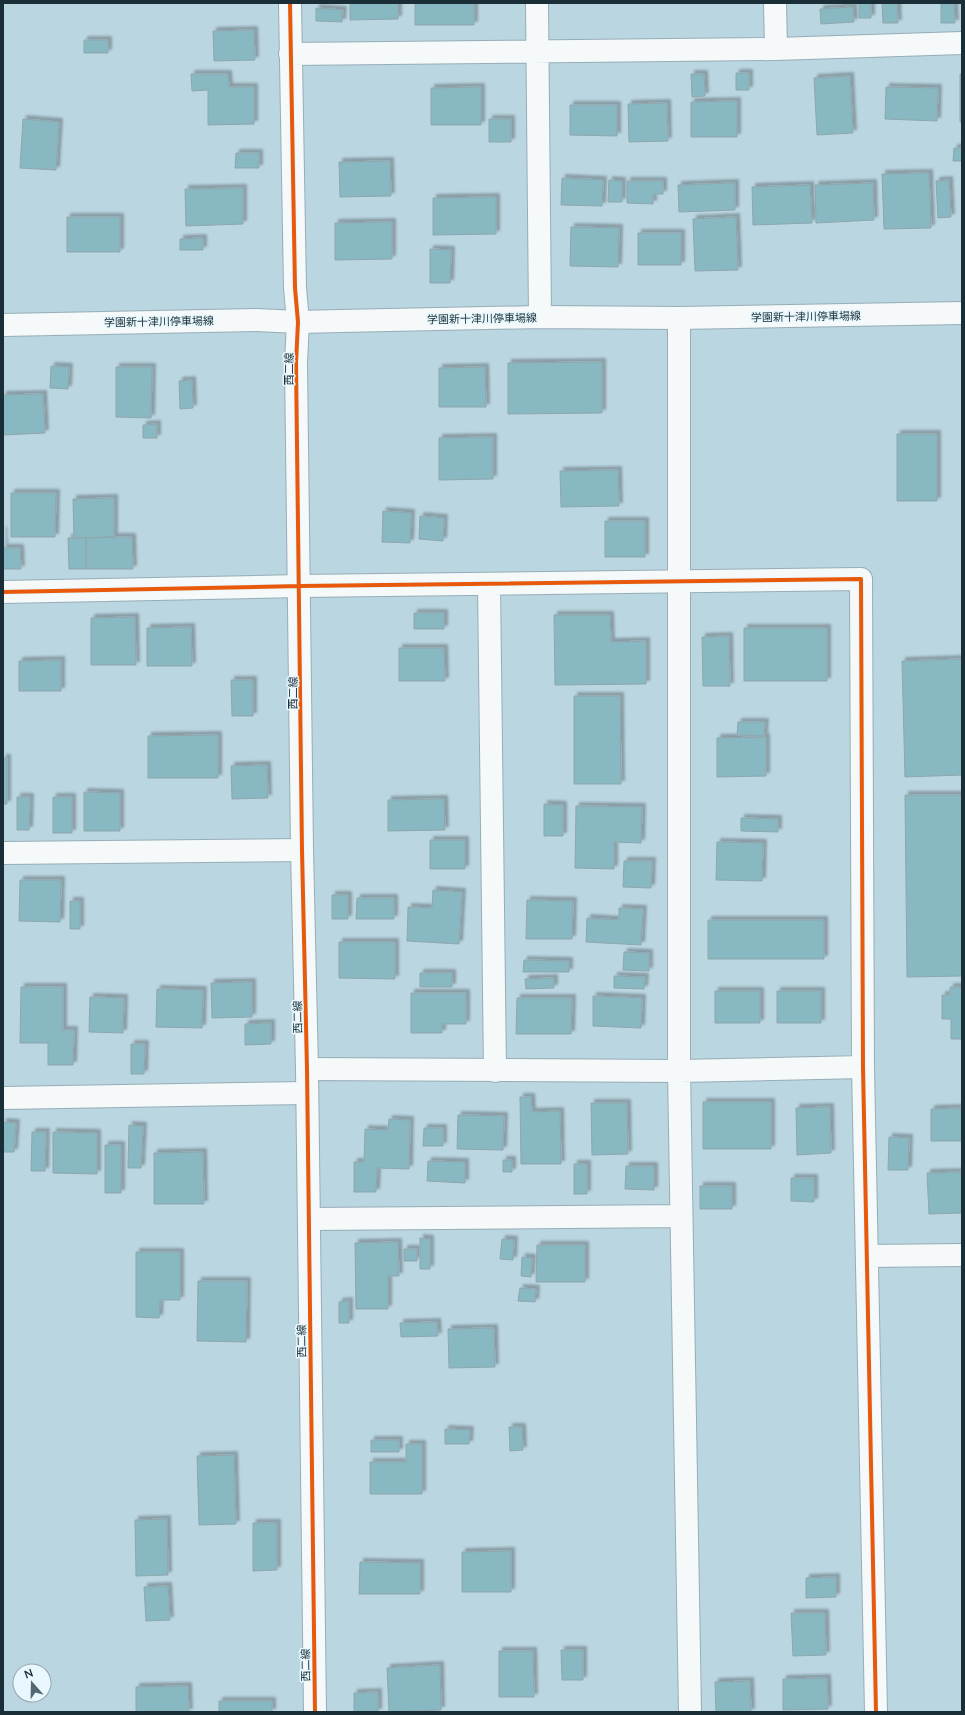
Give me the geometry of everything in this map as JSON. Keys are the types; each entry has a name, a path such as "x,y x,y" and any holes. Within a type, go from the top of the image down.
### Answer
{"street":[{"name":"西二線","path":"290,3 295,288 298,322 296,363 315,1712"},
{"path":"537,3 540,317"},
{"path":"775,3 776,49"},
{"path":"290,54 776,49 962,43"},
{"name":"学園新十津川停車場線","path":"3,325 256,320 298,322 540,317 679,318 962,313"},
{"path":"679,318 679,1070 690,1712"},
{"path":"3,592 300,586 861,579 863,1067 876,1712"},
{"path":"489,584 495,1071"},
{"path":"3,853 302,850"},
{"path":"307,1069 495,1071 863,1067"},
{"path":"3,1098 307,1093"},
{"path":"309,1220 681,1216"},
{"path":"868,1256 962,1254"}],"building":[{"path":"350,3 398,3 398,19 350,20"},
{"path":"415,3 474,3 474,25 415,25"},
{"path":"859,3 871,3 871,18 859,18"},
{"path":"882,3 897,3 898,23 883,23"},
{"path":"954,3 955,23 941,23 941,4"},
{"path":"853,7 854,22 821,24 820,9"},
{"path":"316,8 343,10 342,22 316,21"},
{"path":"254,30 255,60 214,61 213,31"},
{"path":"84,40 108,40 108,53 84,53"},
{"path":"736,73 749,73 749,90 736,90"},
{"path":"191,74 228,74 229,87 254,87 254,124 208,125 208,90 192,91"},
{"path":"691,74 704,74 705,96 692,97"},
{"path":"960,74 962,74 962,122 960,122"},
{"path":"850,76 853,133 817,135 814,78"},
{"path":"481,87 481,125 431,125 431,88"},
{"path":"886,87 938,88 937,121 885,119"},
{"path":"737,101 737,137 691,137 691,102"},
{"path":"667,103 668,141 629,142 628,104"},
{"path":"570,105 617,105 617,136 570,135"},
{"path":"23,119 59,122 56,170 20,168"},
{"path":"489,119 511,119 511,142 489,142"},
{"path":"954,148 962,148 962,161 953,161"},
{"path":"236,153 259,153 259,168 235,168"},
{"path":"390,161 391,196 340,197 339,162"},
{"path":"929,173 931,228 884,229 882,174"},
{"path":"562,178 603,180 602,206 561,205"},
{"path":"609,180 622,181 622,202 608,202"},
{"path":"949,180 951,217 938,218 936,181"},
{"path":"627,181 663,181 663,194 653,194 653,204 627,203"},
{"path":"735,183 735,210 679,212 678,185"},
{"path":"873,183 874,220 816,223 815,185"},
{"path":"810,185 812,223 753,225 752,187"},
{"path":"243,188 243,224 186,226 185,189"},
{"path":"496,197 496,234 433,235 433,198"},
{"path":"67,217 120,217 120,252 67,252"},
{"path":"736,217 738,270 695,271 693,219"},
{"path":"392,222 392,259 335,260 335,223"},
{"path":"571,227 619,228 618,267 570,266"},
{"path":"638,233 681,233 681,265 638,265"},
{"path":"203,238 203,250 180,250 180,239"},
{"path":"430,249 451,250 450,283 430,283"},
{"path":"602,362 602,413 508,414 508,363"},
{"path":"51,366 69,367 68,389 50,388"},
{"path":"116,367 152,367 151,418 116,417"},
{"path":"485,367 486,407 439,407 439,368"},
{"path":"192,380 193,408 180,409 179,381"},
{"path":"43,394 45,433 3,435 3,395"},
{"path":"157,424 157,438 143,438 143,425"},
{"path":"897,434 937,434 937,501 897,501"},
{"path":"493,437 493,479 439,480 439,438"},
{"path":"618,470 619,506 561,507 560,471"},
{"path":"11,493 56,493 55,537 11,537"},
{"path":"114,498 114,537 74,538 73,499"},
{"path":"383,511 411,513 410,543 382,542"},
{"path":"420,516 444,518 443,541 419,539"},
{"path":"605,521 645,521 645,557 605,557"},
{"path":"3,530 4,548 20,548 21,569 3,569"},
{"path":"132,537 133,569 86,569 86,538"},
{"path":"68,538 86,538 86,569 69,569"},
{"path":"414,613 444,613 444,629 414,629"},
{"path":"554,615 610,615 611,642 646,641 646,684 555,685"},
{"path":"135,617 136,665 91,665 91,618"},
{"path":"191,627 192,666 147,666 147,628"},
{"path":"744,628 827,628 827,681 744,681"},
{"path":"729,636 730,686 703,686 702,637"},
{"path":"399,648 444,648 445,681 399,681"},
{"path":"962,659 962,775 905,777 902,661"},
{"path":"61,660 61,691 19,691 19,661"},
{"path":"231,680 253,680 253,716 232,716"},
{"path":"574,696 620,696 621,784 574,784"},
{"path":"738,722 765,722 764,736 737,735"},
{"path":"218,735 218,778 148,778 148,736"},
{"path":"766,737 766,776 717,777 717,738"},
{"path":"3,758 7,758 7,804 3,804"},
{"path":"267,765 268,798 232,799 231,766"},
{"path":"84,792 120,793 120,831 84,831"},
{"path":"905,795 962,795 962,976 907,977"},
{"path":"17,797 30,797 29,830 17,830"},
{"path":"53,797 72,797 72,833 53,833"},
{"path":"444,799 445,830 388,831 388,800"},
{"path":"544,804 563,805 563,836 544,836"},
{"path":"576,806 642,807 641,843 614,842 614,869 575,868"},
{"path":"741,818 778,819 778,832 741,831"},
{"path":"430,840 465,840 465,869 430,869"},
{"path":"717,842 763,843 762,881 716,880"},
{"path":"624,861 652,861 651,888 623,887"},
{"path":"20,880 61,880 60,922 19,921"},
{"path":"433,890 462,892 459,944 407,941 408,907 432,908"},
{"path":"332,895 348,895 348,919 332,919"},
{"path":"357,898 394,898 394,919 356,919"},
{"path":"527,900 573,901 572,939 526,939"},
{"path":"70,901 80,901 80,929 70,929"},
{"path":"619,908 643,909 641,945 586,942 587,918 619,920"},
{"path":"708,920 824,920 824,959 708,959"},
{"path":"339,942 395,942 395,979 339,978"},
{"path":"624,952 649,953 649,971 623,970"},
{"path":"524,960 569,961 569,972 523,972"},
{"path":"420,973 452,973 452,987 420,987"},
{"path":"614,976 645,977 644,989 614,988"},
{"path":"554,978 554,988 526,989 525,979"},
{"path":"252,982 252,1017 212,1018 211,983"},
{"path":"21,987 63,987 63,1030 74,1030 73,1065 48,1065 48,1043 20,1043"},
{"path":"950,987 962,987 962,1039 951,1039 951,1019 942,1019 942,995 950,995"},
{"path":"157,989 203,990 202,1028 156,1027"},
{"path":"715,991 760,991 760,1023 715,1023"},
{"path":"777,991 821,991 821,1023 777,1023"},
{"path":"411,993 466,993 466,1024 442,1024 442,1033 411,1033"},
{"path":"593,996 642,998 641,1028 593,1026"},
{"path":"90,997 124,998 123,1033 89,1032"},
{"path":"517,998 572,998 571,1034 516,1034"},
{"path":"271,1023 271,1044 245,1045 245,1024"},
{"path":"131,1044 145,1044 144,1074 131,1074"},
{"path":"520,1097 531,1097 532,1112 560,1111 561,1164 521,1164"},
{"path":"703,1102 771,1102 771,1149 703,1149"},
{"path":"591,1103 627,1103 628,1154 592,1155"},
{"path":"830,1107 831,1153 797,1155 796,1108"},
{"path":"962,1108 962,1141 931,1141 931,1109"},
{"path":"458,1115 504,1116 503,1150 457,1149"},
{"path":"389,1119 410,1120 409,1169 377,1168 376,1192 354,1192 354,1162 364,1162 365,1129 388,1130"},
{"path":"3,1122 16,1123 14,1152 3,1152"},
{"path":"129,1125 143,1126 141,1168 128,1168"},
{"path":"424,1128 443,1128 443,1146 423,1146"},
{"path":"32,1132 46,1132 45,1171 31,1171"},
{"path":"53,1132 97,1133 97,1174 53,1173"},
{"path":"889,1137 909,1138 908,1170 888,1170"},
{"path":"105,1145 121,1145 121,1193 105,1193"},
{"path":"203,1152 204,1204 154,1204 154,1153"},
{"path":"503,1160 512,1160 512,1172 503,1172"},
{"path":"428,1161 465,1162 465,1183 427,1181"},
{"path":"574,1164 587,1164 587,1194 574,1194"},
{"path":"626,1166 654,1166 654,1190 625,1189"},
{"path":"962,1172 962,1213 929,1214 927,1173"},
{"path":"791,1178 814,1178 814,1202 791,1201"},
{"path":"700,1186 732,1186 732,1209 700,1209"},
{"path":"420,1238 430,1239 430,1269 420,1269"},
{"path":"502,1239 514,1240 513,1260 500,1259"},
{"path":"398,1242 399,1276 388,1276 388,1309 356,1309 355,1243"},
{"path":"537,1245 585,1245 585,1282 536,1282"},
{"path":"404,1249 417,1249 417,1261 404,1261"},
{"path":"136,1252 180,1252 180,1300 160,1300 159,1318 136,1317"},
{"path":"522,1257 532,1258 531,1277 521,1276"},
{"path":"198,1281 247,1281 246,1342 197,1341"},
{"path":"520,1288 536,1289 535,1302 518,1301"},
{"path":"349,1301 349,1323 339,1323 339,1302"},
{"path":"437,1322 438,1336 401,1337 400,1323"},
{"path":"494,1328 495,1367 449,1368 448,1329"},
{"path":"509,1427 522,1427 523,1450 510,1451"},
{"path":"445,1429 470,1430 469,1444 445,1444"},
{"path":"371,1440 399,1440 399,1452 371,1452"},
{"path":"406,1444 422,1444 422,1494 370,1494 370,1462 406,1462"},
{"path":"234,1455 236,1524 199,1525 197,1456"},
{"path":"167,1519 168,1575 136,1576 135,1520"},
{"path":"253,1523 277,1523 277,1570 253,1571"},
{"path":"511,1551 511,1592 462,1592 462,1552"},
{"path":"360,1562 420,1563 420,1594 359,1594"},
{"path":"836,1577 836,1597 806,1598 806,1578"},
{"path":"168,1586 170,1620 146,1621 144,1587"},
{"path":"791,1613 825,1613 826,1655 793,1656"},
{"path":"561,1650 583,1650 583,1680 562,1680"},
{"path":"499,1651 533,1651 534,1697 499,1697"},
{"path":"440,1665 441,1710 389,1712 387,1668"},
{"path":"827,1678 828,1709 783,1710 783,1679"},
{"path":"750,1681 751,1712 716,1712 715,1682"},
{"path":"188,1686 189,1712 136,1712 136,1687"},
{"path":"378,1692 378,1712 354,1712 354,1693"},
{"path":"219,1701 272,1701 272,1712 219,1712"}],"cycle path":[{"path":"290,3 295,288 298,322 296,363 315,1712"},
{"path":"3,592 300,586 861,579 863,1067 876,1712"}]}
